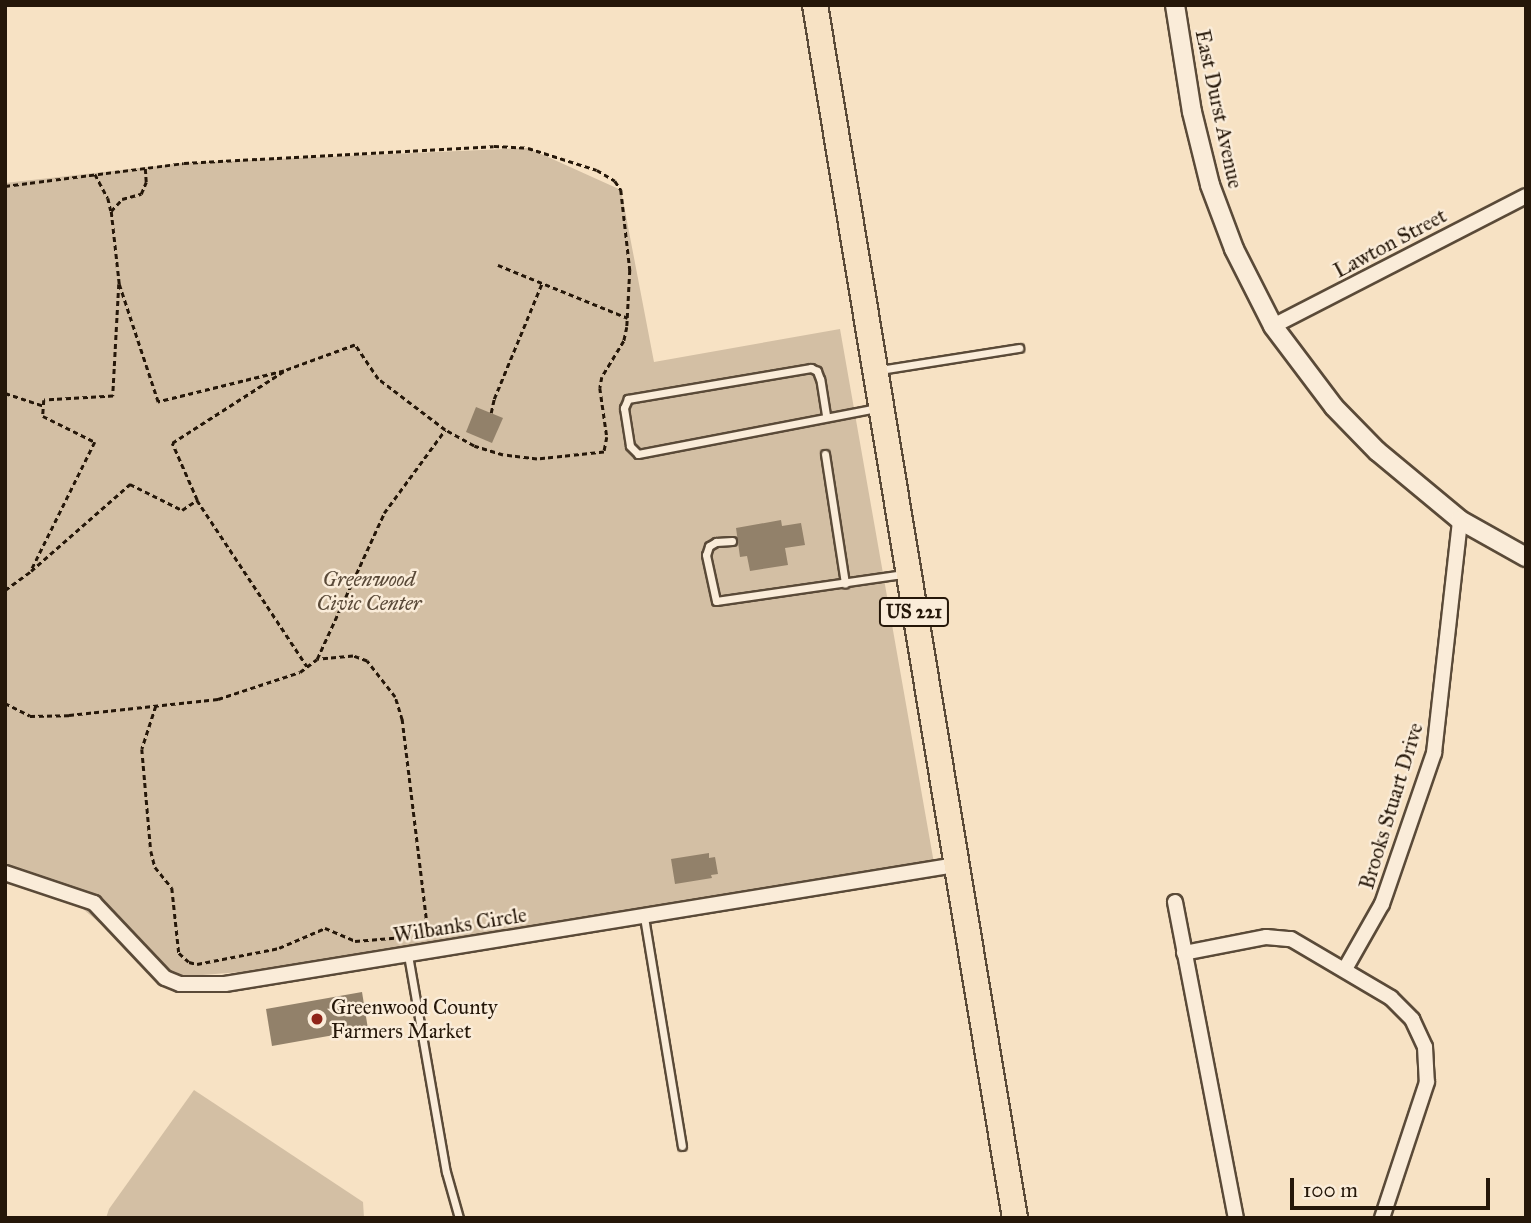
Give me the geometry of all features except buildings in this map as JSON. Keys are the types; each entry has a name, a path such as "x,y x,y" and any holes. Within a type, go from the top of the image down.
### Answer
{"highway":[{"name":"US 221","path":"815,5 1016,1218"}],"street":[{"name":"East Durst Avenue","path":"1175,5 1192,112 1210,186 1234,250 1273,326 1314,383 1355,430 1401,474 1460,520 1526,557"},
{"name":"Lawton Street","path":"1273,326 1526,196"},
{"name":"Brooks Stuart Drive","path":"1345,969 1382,904 1434,753 1460,520"},
{"name":"Wilbanks Circle","path":"5,873 94,903 165,978 180,984 225,984 956,865"},
{"path":"1175,902 1236,1218"},
{"path":"1185,953 1280,937 1302,943 1402,1008 1419,1031 1427,1063 1422,1100 1382,1218"}],"lane":[{"path":"876,371 1019,348"},
{"path":"826,415 820,379 817,371 811,368 628,399 624,408 630,446 638,454 826,415 882,407"},
{"path":"825,453 845,583"},
{"path":"732,541 716,542 709,546 706,555 716,601 908,574"},
{"path":"644,917 682,1146"},
{"path":"408,955 446,1172 459,1218"}],"path":[{"path":"5,186 145,168 284,155 494,146 528,148 597,170 615,181 621,190 630,270 624,341 602,377 600,388 607,437 604,452 537,458 503,455 474,446 445,430 378,379 355,345 284,371 158,402 119,284"},
{"path":"111,211 122,199 141,194 146,182 145,168"},
{"path":"31,571 95,442 43,416 44,400 113,396 119,284 111,211 108,198 95,174"},
{"path":"498,265 628,318"},
{"path":"491,413 494,399 542,283"},
{"path":"284,371 172,443 197,500 307,667"},
{"path":"5,393 44,406"},
{"path":"5,704 30,716 37,716 218,699 275,683 307,667 317,659 384,513 445,430"},
{"path":"5,590 31,571 131,484 182,510 197,500"},
{"path":"156,706 142,749 151,851 155,867 172,888 178,953 189,962 197,964 279,947 325,928 355,941 428,935 402,720 396,697 367,662 353,656 317,659"}],"green space":[{"name":"Greenwood Civic Center","path":"528,148 621,190 654,362 840,329 935,869 356,963 165,978 64,893 5,868 5,183 184,163"},
{"path":"194,1090 363,1202 364,1218 106,1218 109,1209"}],"place":[{"name":"Greenwood County Farmers Market","path":"317,1019"}]}
